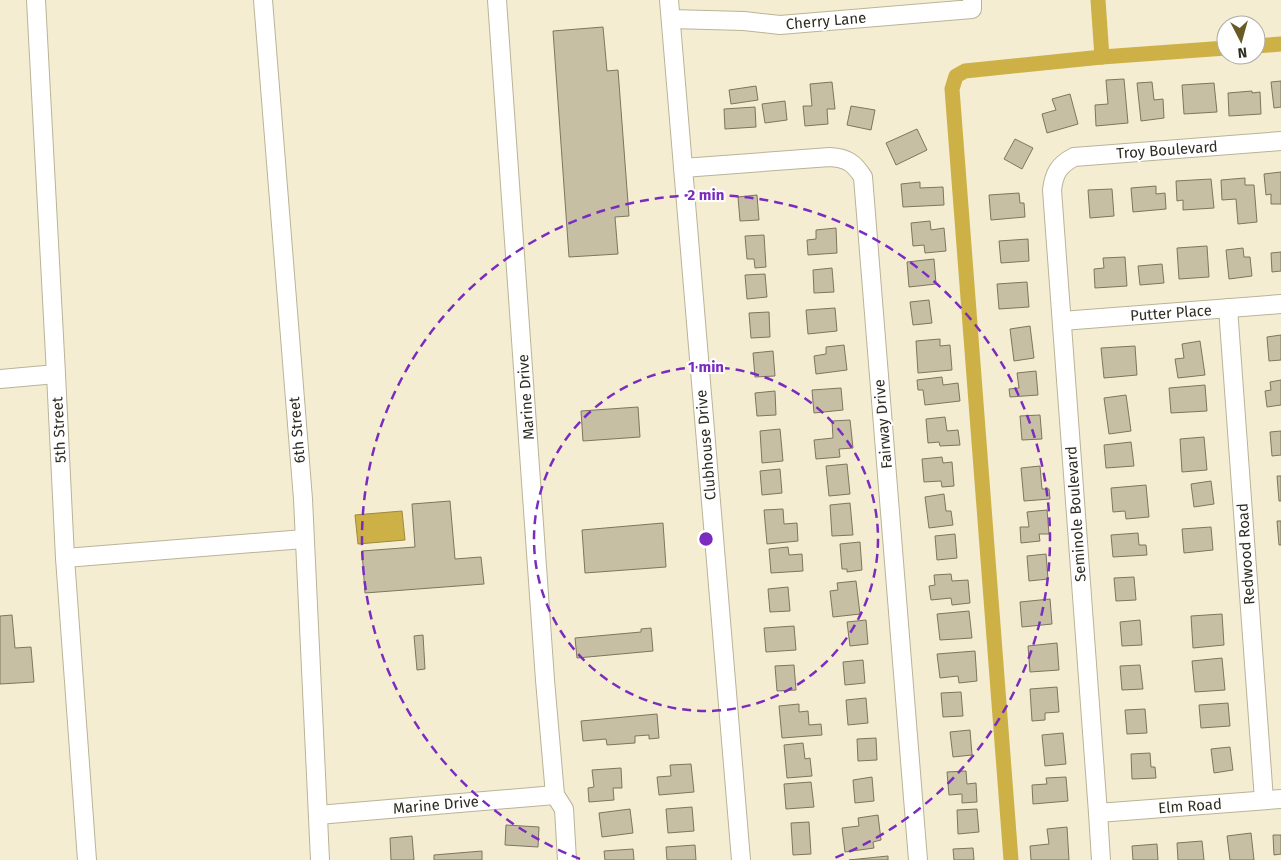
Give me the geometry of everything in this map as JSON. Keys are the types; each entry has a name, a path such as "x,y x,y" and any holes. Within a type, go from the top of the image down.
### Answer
{"street":[{"name":"5th Street","path":"36,0 65,558 87,860"},
{"name":"6th Street","path":"262,0 301,481 320,860"},
{"name":"Marine Drive","path":"497,0 545,680 555,795 564,809 567,860"},
{"name":"Clubhouse Drive","path":"669,0 741,860"},
{"name":"Cherry Lane","path":"671,19 744,21 780,25 972,9 972,0"},
{"name":"Troy Boulevard","path":"1058,170 1065,162 1074,157 1281,141"},
{"name":"Fairway Drive","path":"683,168 840,157 857,168 863,177 918,860"},
{"name":"Seminole Boulevard","path":"1058,170 1053,179 1052,190 1101,860"},
{"name":"Putter Place","path":"1062,320 1281,304"},
{"name":"Redwood Road","path":"1228,308 1273,800"},
{"path":"0,379 56,374"},
{"path":"65,558 304,539"},
{"name":"Marine Drive","path":"318,816 555,795"},
{"name":"Elm Road","path":"1098,813 1273,800"}],"shaded area":[{"path":"402,511 405,540 358,544 355,515"}],"building":[{"path":"603,27 607,71 618,70 629,216 615,217 618,254 569,257 553,31"},
{"path":"1124,79 1128,123 1096,126 1095,105 1108,104 1106,80"},
{"path":"1281,81 1281,107 1274,108 1271,82"},
{"path":"832,82 835,109 827,109 828,124 805,126 803,106 812,106 810,84"},
{"path":"1152,82 1154,100 1163,99 1164,118 1141,121 1137,83"},
{"path":"1214,83 1217,112 1184,114 1182,85"},
{"path":"756,86 758,100 731,104 729,90"},
{"path":"1252,91 1252,93 1260,92 1261,114 1229,116 1228,93"},
{"path":"1070,94 1078,124 1047,133 1042,114 1056,110 1052,99"},
{"path":"785,101 787,120 765,123 762,104"},
{"path":"851,106 875,110 871,130 847,125"},
{"path":"755,107 756,127 725,129 724,109"},
{"path":"917,129 927,150 896,165 886,143"},
{"path":"1015,139 1033,148 1022,169 1004,159"},
{"path":"1281,172 1281,204 1271,204 1271,194 1266,195 1264,174"},
{"path":"1245,178 1245,185 1254,185 1257,222 1238,224 1236,199 1222,200 1221,180"},
{"path":"1211,179 1214,208 1183,210 1183,200 1177,201 1176,181"},
{"path":"920,182 920,188 943,187 944,205 903,207 901,184"},
{"path":"1156,186 1156,194 1165,193 1166,209 1133,212 1131,188"},
{"path":"1112,189 1114,216 1090,218 1088,190"},
{"path":"1019,193 1020,203 1024,203 1025,217 991,220 989,195"},
{"path":"757,195 759,220 740,221 738,197"},
{"path":"930,221 931,230 944,228 946,251 925,253 924,245 913,246 911,223"},
{"path":"836,228 837,253 808,255 807,240 816,239 816,230"},
{"path":"764,235 766,267 755,268 754,259 747,259 745,236"},
{"path":"1028,239 1029,261 1001,263 999,241"},
{"path":"1207,246 1209,277 1179,279 1177,248"},
{"path":"1243,248 1244,257 1250,257 1252,276 1229,279 1226,250"},
{"path":"1281,252 1281,271 1272,272 1271,253"},
{"path":"1125,257 1127,286 1095,288 1094,269 1104,268 1103,258"},
{"path":"934,259 936,284 909,287 907,262"},
{"path":"1162,264 1164,283 1140,285 1138,266"},
{"path":"832,268 834,292 814,293 813,270"},
{"path":"765,274 767,297 747,299 745,275"},
{"path":"1027,282 1029,307 999,309 997,284"},
{"path":"929,300 932,323 913,325 910,302"},
{"path":"835,308 837,331 808,334 806,310"},
{"path":"769,312 770,337 751,338 749,313"},
{"path":"1030,326 1034,358 1014,361 1010,329"},
{"path":"1281,335 1281,360 1269,361 1267,337"},
{"path":"940,339 940,346 950,345 952,370 918,373 916,341"},
{"path":"1200,341 1205,375 1178,378 1175,359 1184,358 1182,344"},
{"path":"844,345 847,370 816,374 814,356 826,354 826,347"},
{"path":"1135,346 1137,375 1104,378 1101,348"},
{"path":"773,351 775,376 755,377 753,353"},
{"path":"1036,371 1038,395 1010,397 1009,389 1019,388 1017,373"},
{"path":"942,377 943,385 958,383 960,401 925,405 923,390 918,390 917,380"},
{"path":"1281,380 1281,405 1267,407 1265,391 1271,390 1270,382"},
{"path":"1205,385 1207,411 1171,413 1169,388"},
{"path":"841,388 843,410 814,413 812,390"},
{"path":"775,391 776,415 757,416 755,393"},
{"path":"1126,395 1131,431 1109,434 1104,398"},
{"path":"638,407 640,437 583,441 581,411"},
{"path":"1040,415 1042,439 1022,440 1020,416"},
{"path":"945,417 947,431 958,430 960,445 940,446 939,442 928,443 926,419"},
{"path":"850,420 853,448 839,449 840,457 816,459 814,440 833,438 832,421"},
{"path":"780,429 783,461 762,463 760,431"},
{"path":"1281,431 1281,455 1272,456 1270,432"},
{"path":"1204,437 1207,470 1182,472 1180,439"},
{"path":"1131,442 1134,466 1106,468 1104,445"},
{"path":"942,457 943,463 952,462 954,486 942,487 941,481 924,482 922,459"},
{"path":"847,464 850,494 829,496 826,466"},
{"path":"1040,466 1042,489 1049,489 1050,499 1024,501 1021,468"},
{"path":"780,469 782,493 762,495 760,471"},
{"path":"1277,476 1281,476 1281,501 1279,501"},
{"path":"1211,481 1214,504 1194,507 1191,484"},
{"path":"1146,485 1149,517 1126,519 1125,511 1113,512 1111,488"},
{"path":"944,494 946,511 951,511 953,525 929,528 925,497"},
{"path":"450,501 455,559 481,557 484,584 365,593 362,551 415,547 412,504"},
{"path":"850,503 853,535 832,536 830,505"},
{"path":"783,509 784,524 797,523 798,541 767,544 764,510"},
{"path":"1047,510 1049,534 1039,534 1040,541 1021,543 1020,527 1029,527 1027,512"},
{"path":"1277,521 1281,521 1281,545 1279,545"},
{"path":"663,523 666,567 585,573 582,530"},
{"path":"1211,527 1213,550 1184,553 1182,529"},
{"path":"1138,533 1139,545 1146,545 1147,555 1113,557 1111,535"},
{"path":"955,534 957,558 937,560 935,536"},
{"path":"860,542 862,570 847,572 847,569 842,569 840,544"},
{"path":"788,547 789,555 802,554 803,571 771,573 769,549"},
{"path":"1046,554 1048,579 1029,581 1027,556"},
{"path":"951,574 952,581 968,580 970,603 952,605 951,598 931,600 929,586 935,585 934,575"},
{"path":"1134,577 1136,600 1116,601 1114,578"},
{"path":"856,581 860,614 833,617 830,591 838,590 837,583"},
{"path":"788,587 790,611 770,612 768,589"},
{"path":"1050,599 1052,624 1022,627 1020,602"},
{"path":"969,611 972,638 940,640 937,614"},
{"path":"1222,614 1224,645 1193,648 1191,616"},
{"path":"12,615 15,648 31,647 34,682 0,684 0,616"},
{"path":"866,620 868,644 850,646 847,622"},
{"path":"1140,620 1142,645 1122,646 1120,622"},
{"path":"794,626 796,650 766,652 764,628"},
{"path":"651,628 653,651 577,658 575,638 641,632 641,629"},
{"path":"423,635 425,669 417,670 414,636"},
{"path":"1057,643 1059,670 1030,672 1028,646"},
{"path":"975,651 977,681 959,683 958,676 940,678 937,654"},
{"path":"1222,658 1225,690 1195,692 1192,661"},
{"path":"863,660 865,683 845,685 843,662"},
{"path":"794,665 796,690 777,691 775,666"},
{"path":"1140,665 1143,689 1122,690 1120,666"},
{"path":"1057,687 1059,712 1045,713 1045,720 1032,721 1030,689"},
{"path":"961,692 963,716 943,717 941,693"},
{"path":"866,698 868,723 848,725 846,700"},
{"path":"1228,703 1230,726 1201,728 1199,705"},
{"path":"799,704 799,712 808,711 809,725 821,724 822,735 782,738 779,706"},
{"path":"1145,709 1147,733 1127,734 1125,710"},
{"path":"657,714 659,738 649,739 649,735 635,736 635,743 607,745 606,739 583,741 581,721"},
{"path":"970,730 972,755 953,757 950,732"},
{"path":"1063,733 1066,764 1045,766 1042,735"},
{"path":"876,738 877,760 858,761 857,739"},
{"path":"803,743 805,759 810,758 812,776 787,778 784,745"},
{"path":"1230,747 1233,770 1214,773 1211,749"},
{"path":"1150,753 1151,767 1155,767 1156,778 1132,779 1131,754"},
{"path":"691,764 694,792 659,795 657,777 671,776 670,765"},
{"path":"621,768 622,788 613,788 614,800 589,802 588,788 594,787 592,770"},
{"path":"966,771 967,784 976,783 977,802 962,803 962,794 949,795 947,772"},
{"path":"872,777 874,801 855,803 853,780"},
{"path":"1066,777 1068,801 1033,804 1032,785 1047,784 1046,778"},
{"path":"811,782 814,807 786,809 784,784"},
{"path":"692,807 694,831 668,833 666,809"},
{"path":"630,809 633,833 602,837 599,813"},
{"path":"977,809 979,832 958,834 957,810"},
{"path":"878,815 881,840 873,842 874,848 845,852 842,828 859,826 858,818"},
{"path":"809,822 811,854 793,855 791,823"},
{"path":"506,825 539,827 538,847 505,845"},
{"path":"1067,827 1069,860 1031,860 1030,846 1049,844 1047,829"},
{"path":"1251,833 1254,860 1230,860 1227,836"},
{"path":"1273,835 1281,835 1281,854 1274,855"},
{"path":"412,836 414,860 391,860 390,838"},
{"path":"1202,841 1204,860 1178,860 1177,843"},
{"path":"1157,844 1158,860 1133,860 1132,846"},
{"path":"695,845 696,860 667,860 666,847"},
{"path":"973,848 974,860 954,860 953,849"},
{"path":"633,849 634,860 605,860 604,851"},
{"path":"482,851 482,860 434,860 434,855"},
{"path":"888,856 888,860 849,860"}],"waterway":[{"path":"1098,0 1102,57"},
{"path":"1266,45 1281,44"},
{"path":"1011,860 952,89 956,76 965,71 1102,57 1216,49"}]}
